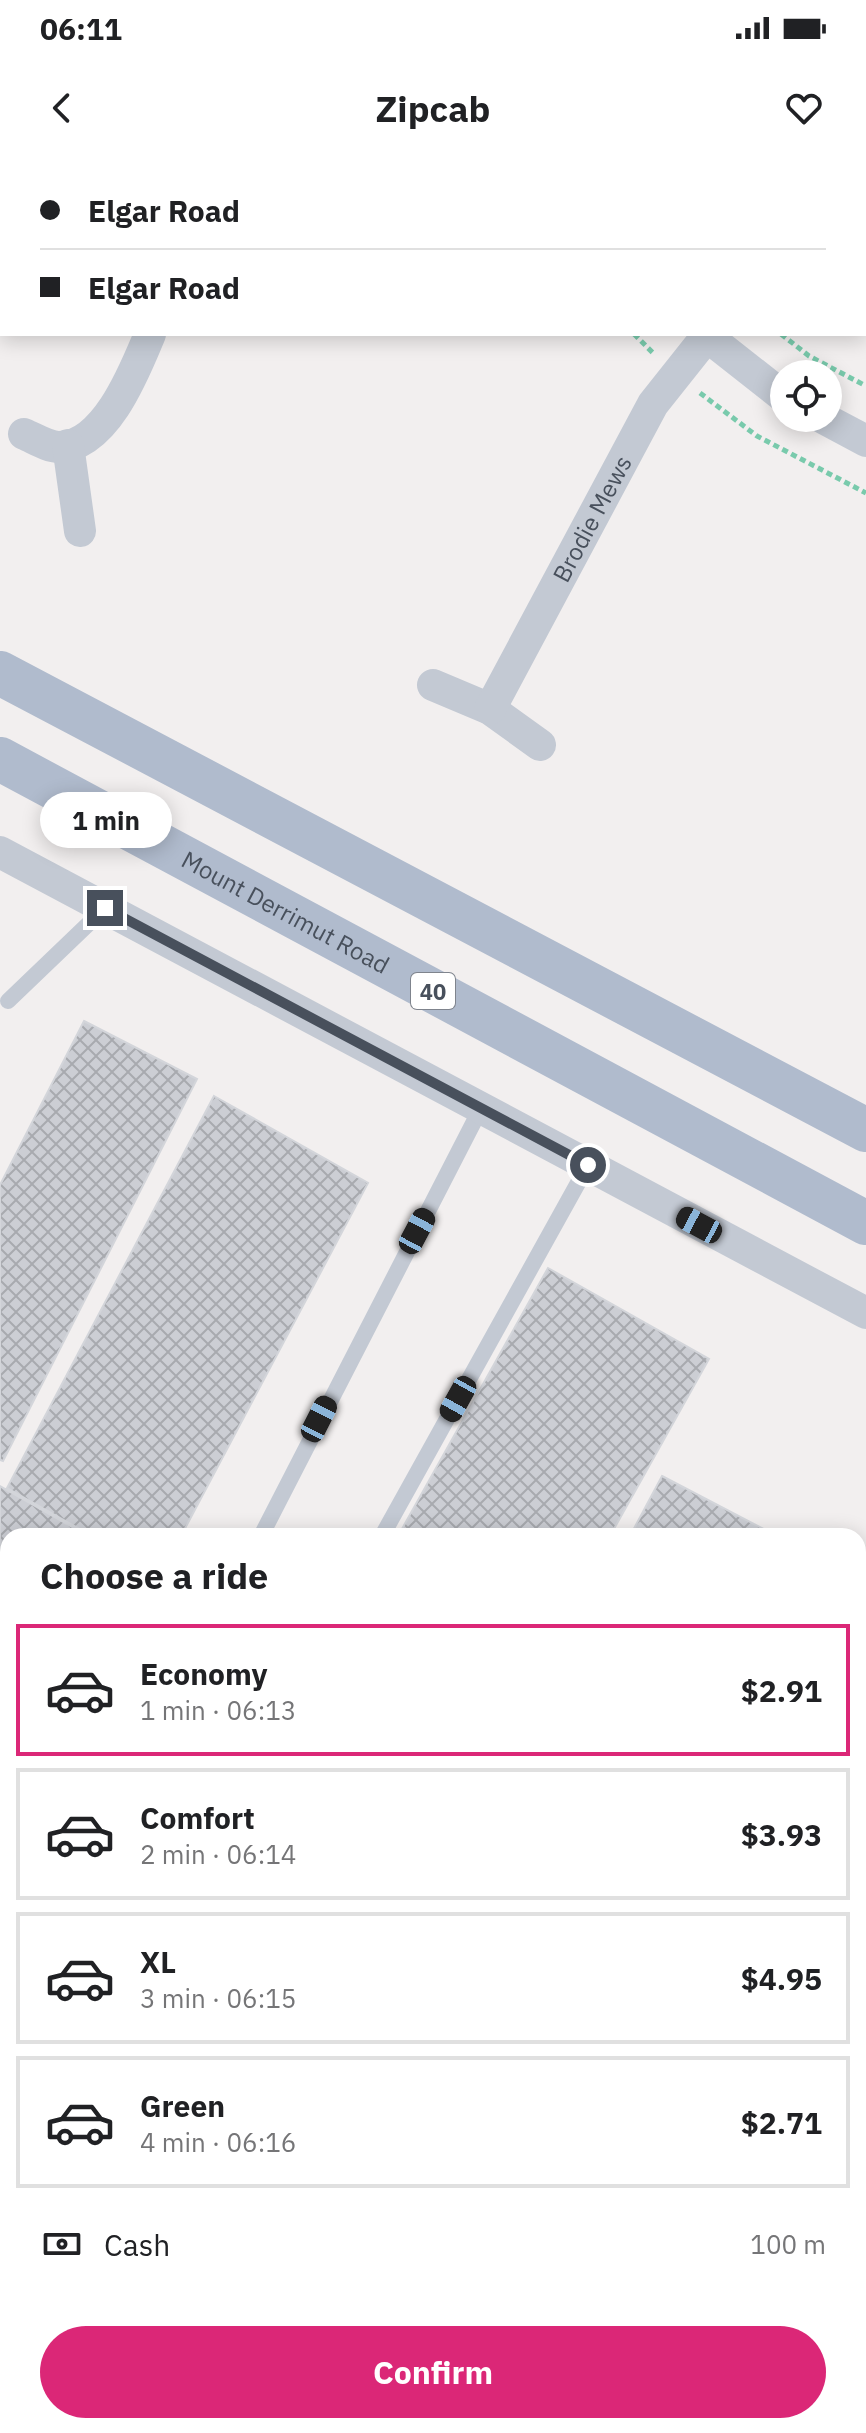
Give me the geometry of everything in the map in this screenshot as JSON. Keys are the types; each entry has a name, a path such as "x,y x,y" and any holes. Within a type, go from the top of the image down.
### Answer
{"main road":[{"path":"0,673 866,1130"},
{"name":"Mount Derrimut Road","path":"0,759 866,1223"}],"street":[{"path":"24,434 57,447 80,442 110,414 134,374 149,336"},
{"name":"Brodie Mews","path":"490,709 638,430 675,374 705,336"},
{"path":"707,336 770,386"},
{"path":"842,428 866,441"},
{"path":"68,445 80,531"},
{"path":"433,685 490,709 540,745"},
{"path":"0,852 866,1313"}],"lane":[{"path":"8,1001 105,908"},
{"path":"265,1528 481,1108"},
{"path":"386,1528 588,1165"}],"path":[{"path":"636,336 675,374 757,436 866,493"},
{"path":"784,336 809,356 866,386"}],"building":[{"path":"84,1021 197,1079 3,1461 0,1460 0,1185"},
{"path":"214,1096 368,1183 185,1528 78,1528 7,1488"},
{"path":"548,1268 709,1359 614,1528 402,1528"},
{"path":"662,1476 762,1528 634,1528"},
{"path":"0,1486 74,1528 0,1528"}],"route":[{"path":"105,908 588,1165"}]}
